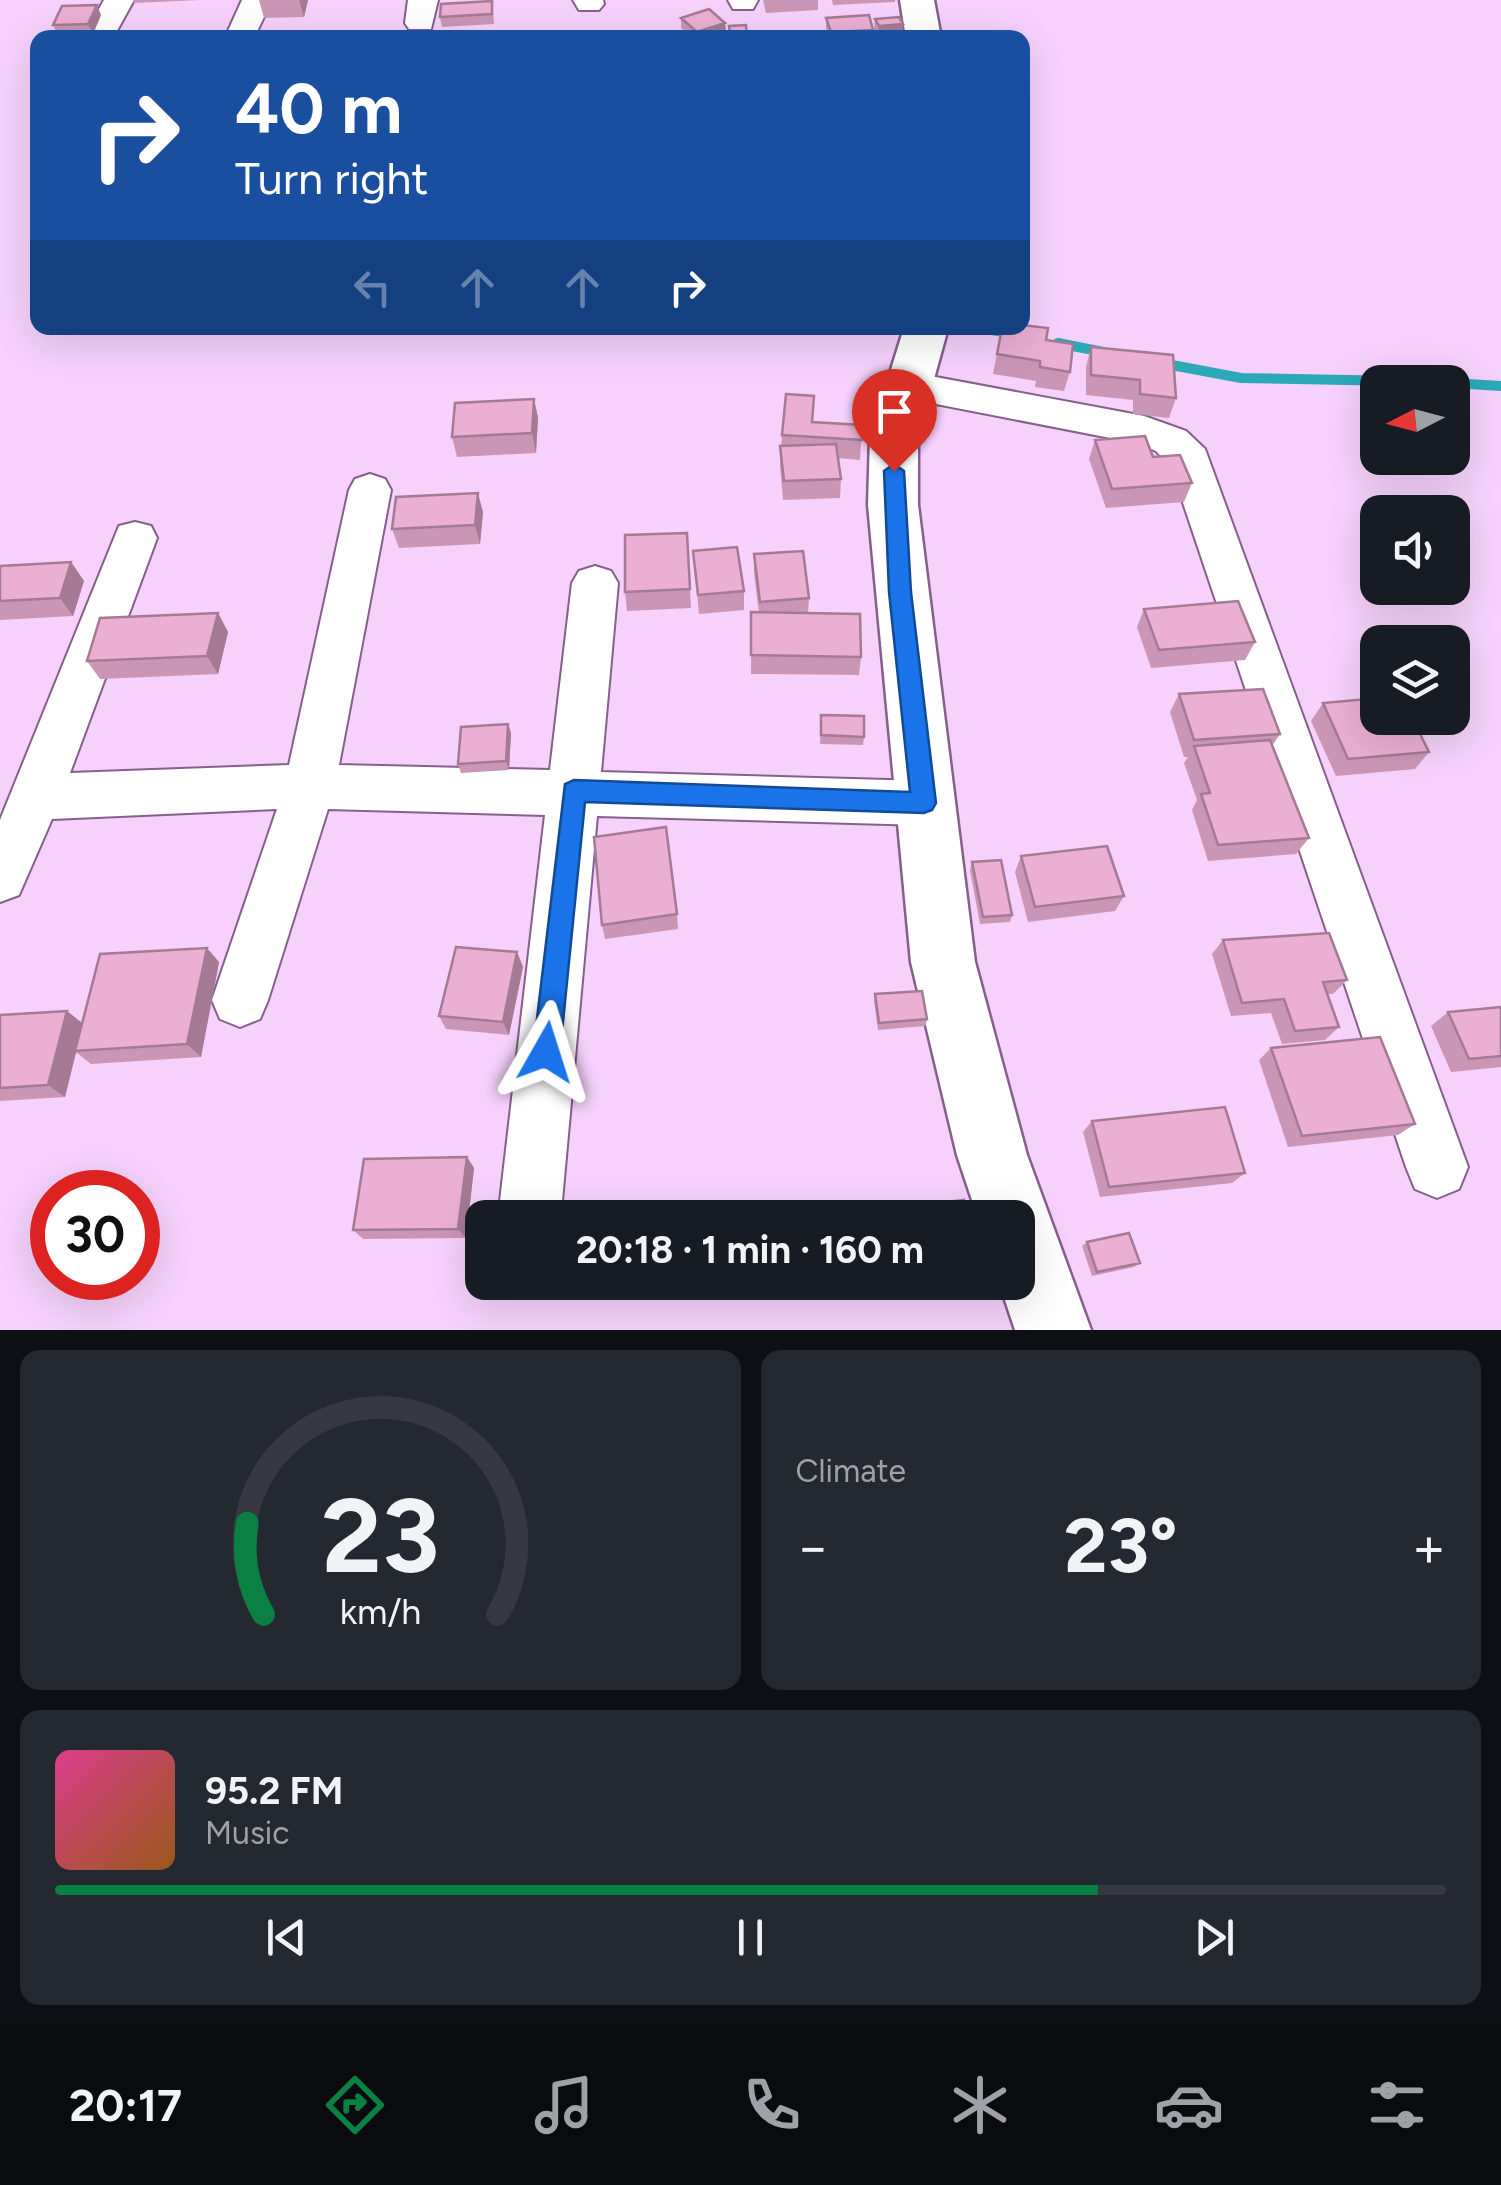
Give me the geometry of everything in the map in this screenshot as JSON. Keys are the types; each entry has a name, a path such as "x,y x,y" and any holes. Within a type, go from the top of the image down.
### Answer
{"main road":[{"path":"916,0 922,30"},
{"path":"924,335 894,437 894,505 944,962 992,1156 1008,1200"},
{"path":"1035,1276 1054,1330"}],"street":[{"path":"102,30 118,0"},
{"path":"243,30 258,0"},
{"path":"909,386 1144,430 1170,441 1190,460 1438,1167"},
{"path":"240,1000 310,786 370,490"},
{"path":"0,878 36,797 134,538"},
{"path":"531,1200 596,583"},
{"path":"36,797 310,786 924,803"}],"building":[{"path":"492,1 492,14 440,17 441,4"},
{"path":"97,5 88,24 53,25 62,6"},
{"path":"709,9 725,23 695,30 681,18"},
{"path":"869,15 873,30 830,30 826,18"},
{"path":"899,17 903,24 879,26 875,19"},
{"path":"746,25 746,30 730,30 729,26"},
{"path":"1030,326 1048,328 1046,340 1073,344 1070,372 1040,367 1040,361 997,354 1001,335 1030,335"},
{"path":"1091,347 1173,355 1176,398 1140,394 1140,380 1091,375"},
{"path":"786,394 814,396 812,422 862,425 862,440 782,435"},
{"path":"534,399 532,433 452,437 455,403"},
{"path":"1145,436 1153,457 1180,455 1192,483 1112,489 1095,440"},
{"path":"836,444 841,479 784,481 780,446"},
{"path":"478,493 475,525 392,529 396,497"},
{"path":"687,533 690,589 625,592 625,535"},
{"path":"737,547 744,591 698,595 693,551"},
{"path":"803,551 809,598 760,602 754,554"},
{"path":"71,562 60,598 0,601 0,566"},
{"path":"1238,601 1255,642 1159,650 1144,609"},
{"path":"751,612 860,614 861,657 751,655"},
{"path":"218,613 207,656 87,661 100,618"},
{"path":"1263,689 1280,734 1194,740 1179,694"},
{"path":"1360,700 1360,735 1420,735 1429,752 1348,759 1323,703"},
{"path":"821,715 864,716 864,737 821,735"},
{"path":"508,724 506,761 458,764 461,727"},
{"path":"1270,740 1309,838 1218,845 1201,794 1210,793 1194,746"},
{"path":"666,827 677,914 602,925 594,837"},
{"path":"1107,846 1124,896 1035,907 1021,856"},
{"path":"1001,860 1012,915 983,917 972,862"},
{"path":"1329,933 1347,980 1323,982 1339,1027 1295,1031 1284,999 1242,1003 1223,940"},
{"path":"456,947 517,952 503,1022 439,1016"},
{"path":"207,948 187,1044 75,1051 100,954"},
{"path":"922,991 927,1019 879,1023 875,994"},
{"path":"1501,1007 1501,1056 1469,1059 1448,1012"},
{"path":"67,1011 48,1085 0,1088 0,1015"},
{"path":"1380,1037 1415,1124 1302,1136 1271,1048"},
{"path":"1225,1107 1245,1173 1109,1187 1092,1121"},
{"path":"467,1157 458,1229 353,1230 364,1159"},
{"path":"1129,1233 1140,1263 1097,1272 1087,1242"}],"waterway":[{"path":"1058,343 1103,352"},
{"path":"1161,363 1241,378 1360,380"},
{"path":"1470,384 1501,386"}],"route":[{"path":"546,1052 574,791 924,803 900,592 894,471"}]}
